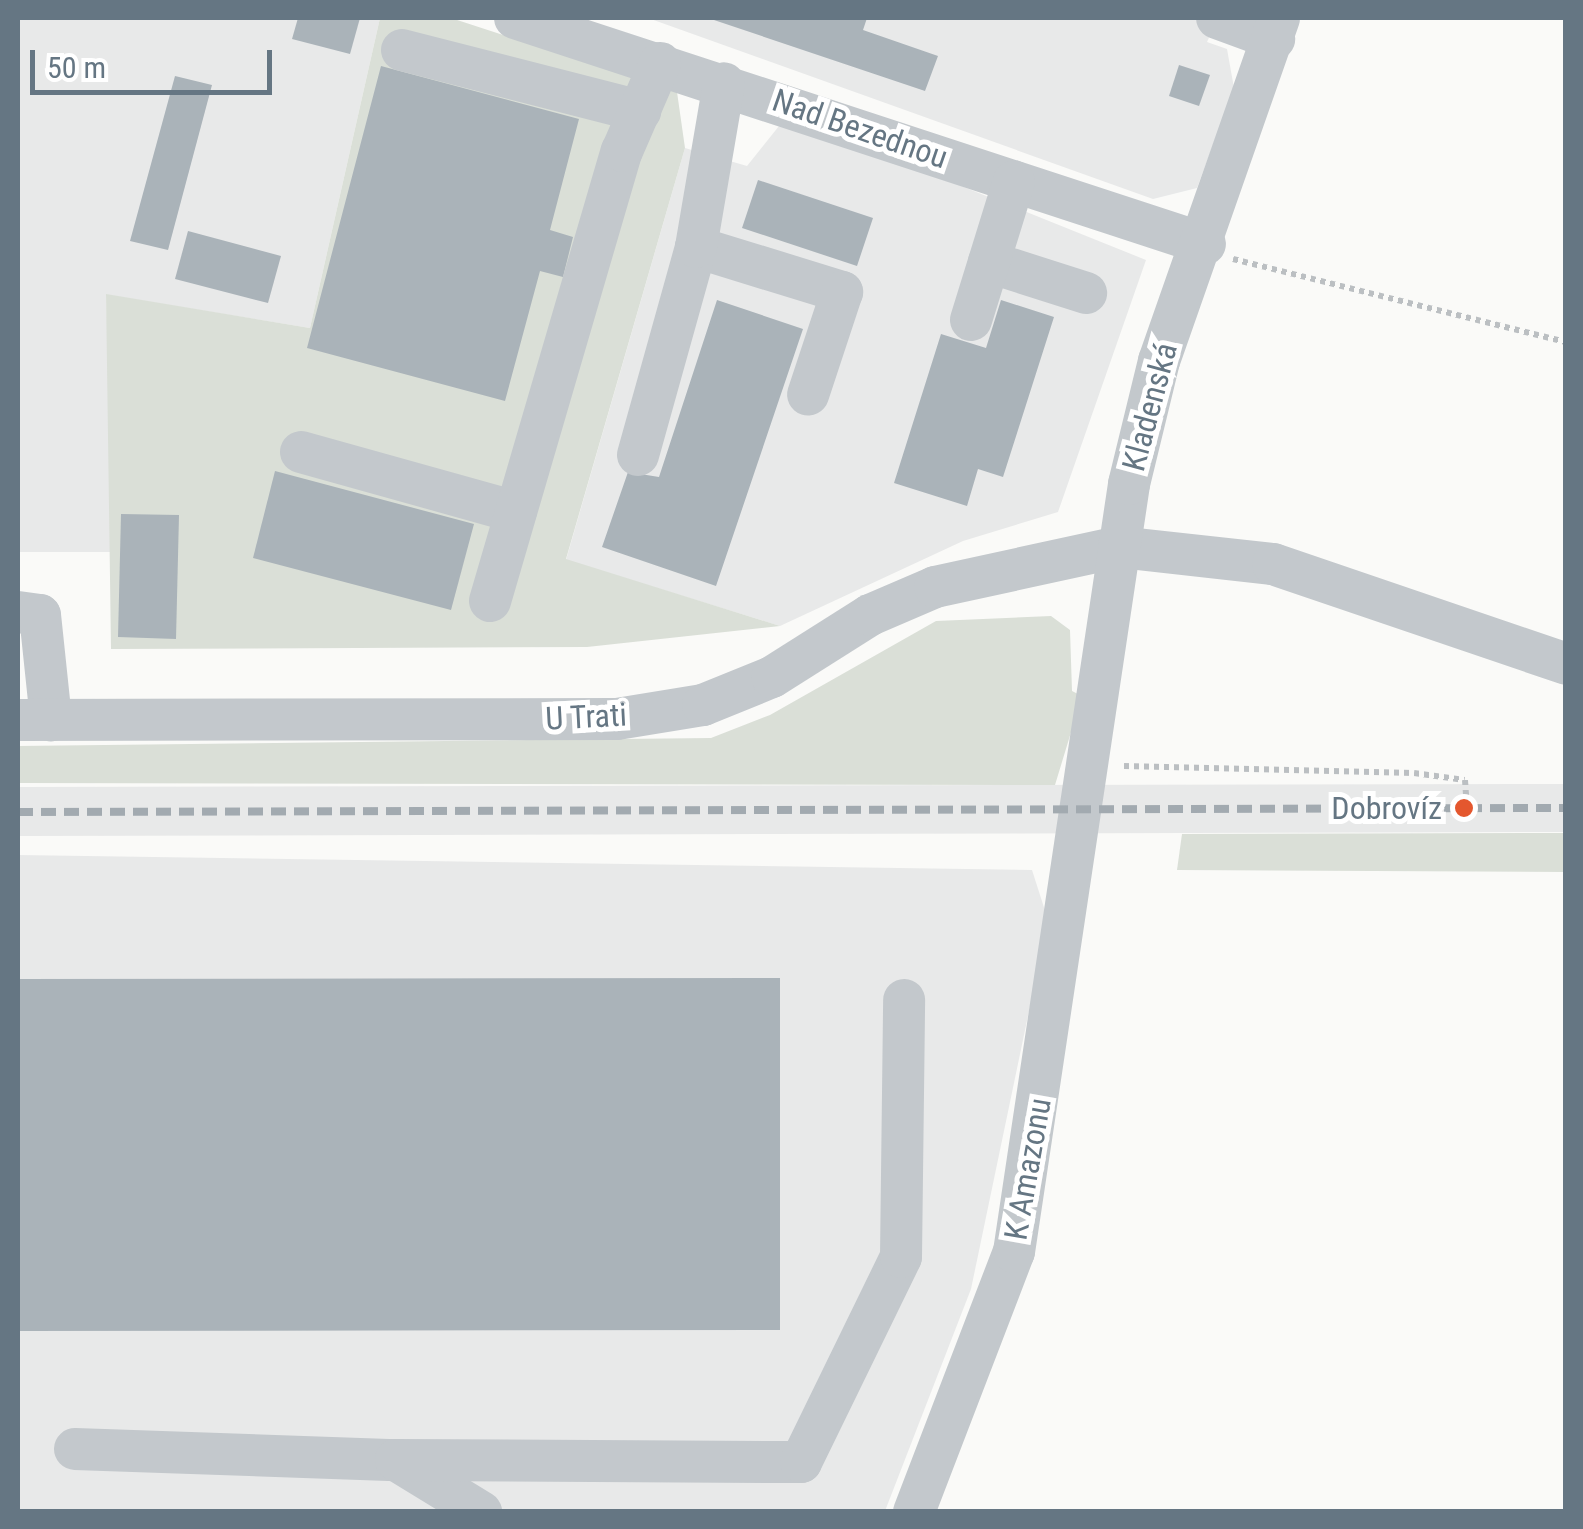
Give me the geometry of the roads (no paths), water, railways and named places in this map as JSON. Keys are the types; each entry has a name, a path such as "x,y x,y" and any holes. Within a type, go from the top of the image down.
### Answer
{"street":[{"name":"Nad Bezednou","path":"515,18 1204,244"},
{"path":"1217,18 1276,28"},
{"name":"Kladenská","path":"1079,810 1119,547 1159,361 1204,244 1276,28"},
{"path":"402,50 640,111"},
{"path":"490,601 640,111 660,63"},
{"path":"638,454 696,246 724,84"},
{"path":"971,320 1014,181"},
{"path":"696,246 842,292 808,395"},
{"path":"989,262 1086,293"},
{"path":"301,452 516,512"},
{"name":"U Trati","path":"34,720 617,719 686,708 772,677 935,586 1119,547 1273,564 1566,664"},
{"path":"18,612 40,615 34,720"},
{"name":"K Amazonu","path":"914,1512 1014,1252 1079,810"},
{"path":"75,1450 396,1460 801,1462 901,1257 904,1000"},
{"path":"396,1460 480,1512"}],"railway":[{"path":"18,812 1566,808"}],"place":[{"name":"Dobrovíz","path":"1464,808"}]}
